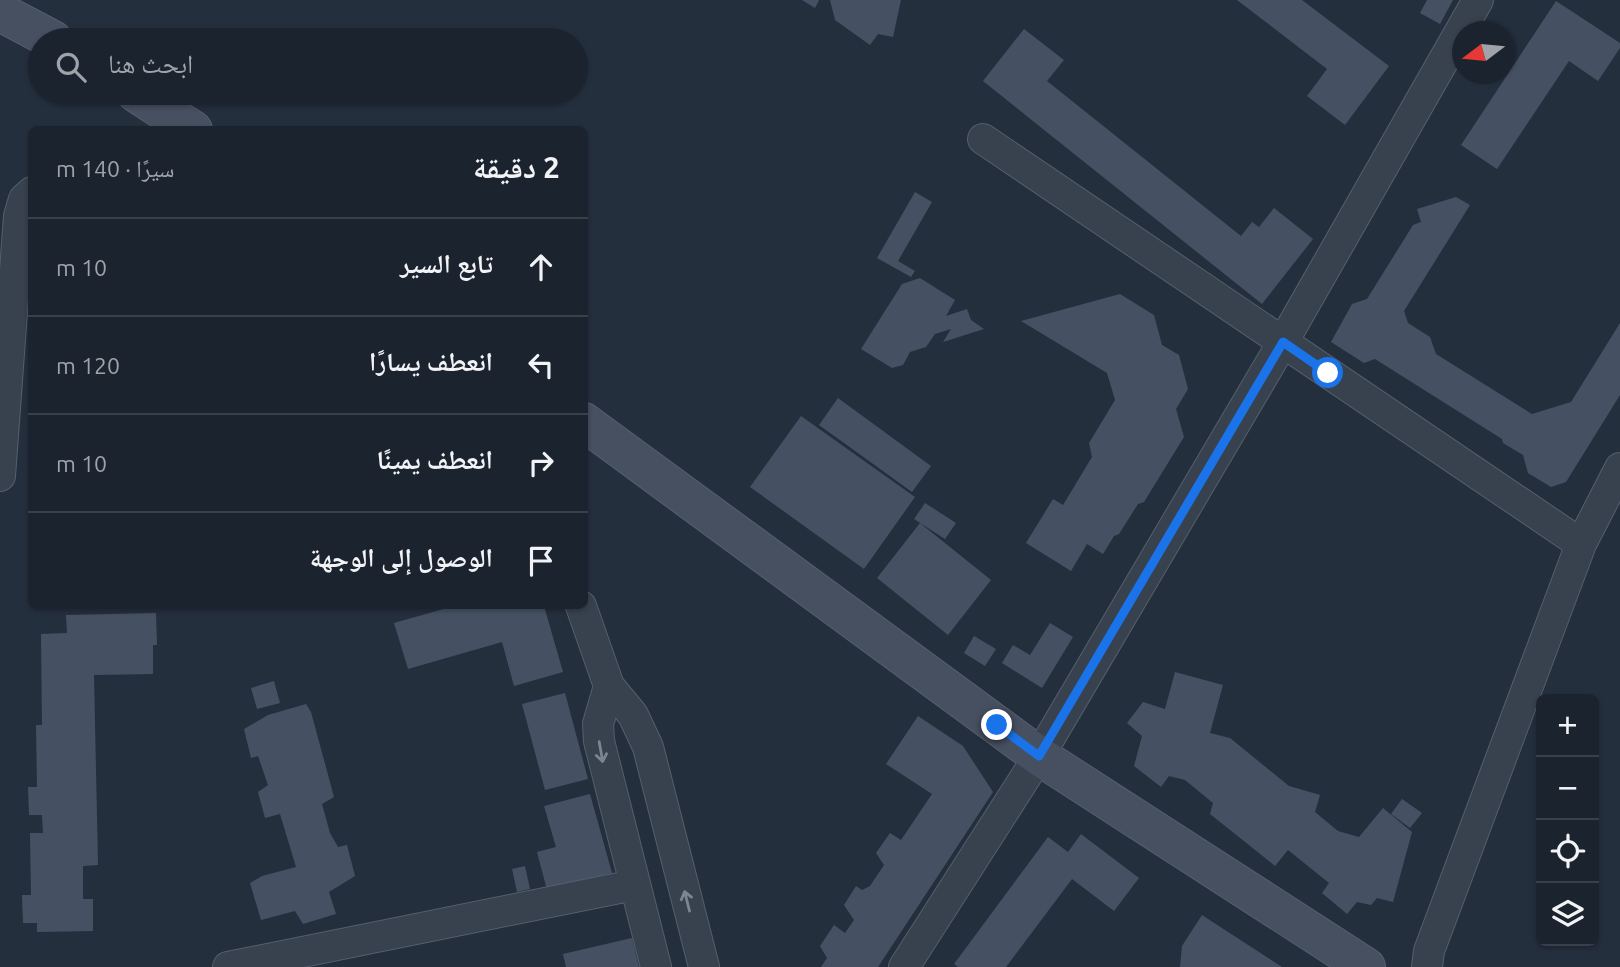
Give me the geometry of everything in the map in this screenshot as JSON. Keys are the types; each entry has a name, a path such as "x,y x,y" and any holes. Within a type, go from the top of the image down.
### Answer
{"street":[{"path":"904,967 1039,756 1283,342 1478,0"},
{"path":"0,12 30,28"},
{"path":"154,105 187,126"},
{"path":"983,139 1581,544"},
{"path":"0,476 19,216 24,199 28,196"},
{"path":"588,425 1039,756 1366,967"},
{"path":"1427,967 1429,951 1581,544 1620,468"},
{"path":"582,609 609,686 633,715 648,747 704,967"},
{"path":"609,686 598,724 599,741 656,967"},
{"path":"228,967 634,885"}],"building":[{"path":"802,0 819,0 815,8"},
{"path":"830,0 901,0 893,37 878,34 870,45 835,20"},
{"path":"1237,0 1302,0 1389,66 1345,125 1307,96 1327,69"},
{"path":"1427,0 1453,0 1440,24 1420,13"},
{"path":"1556,1 1620,43 1620,48 1598,81 1569,61 1497,169 1461,145 1501,84 1515,84 1515,63"},
{"path":"1024,29 1064,60 1047,81 1241,236 1252,222 1259,227 1274,208 1313,239 1262,304 983,81"},
{"path":"915,192 932,202 898,261 915,271 911,277 877,258"},
{"path":"1456,197 1470,205 1404,311 1408,323 1430,337 1436,354 1532,414 1571,402 1620,323 1620,395 1566,482 1551,487 1528,473 1523,455 1503,443 1502,439 1375,359 1364,363 1331,342 1352,304 1367,299 1413,225 1421,222 1417,209"},
{"path":"920,278 955,300 946,316 967,309 971,320 984,329 943,342 951,329 935,334 926,347 910,352 903,365 892,368 861,349 902,284"},
{"path":"1120,294 1154,315 1162,345 1179,355 1188,389 1176,409 1184,437 1144,502 1138,504 1103,554 1087,544 1071,571 1026,543 1053,499 1063,505 1092,457 1089,443 1115,400 1107,373 1021,321"},
{"path":"838,398 931,466 912,492 819,425"},
{"path":"801,416 915,497 864,569 750,487"},
{"path":"925,503 956,523 945,539 914,519"},
{"path":"920,523 991,580 948,635 877,578"},
{"path":"443,609 545,609 563,672 514,686 502,642 408,669 394,623"},
{"path":"156,613 157,645 153,645 153,674 94,675 98,865 83,866 83,899 93,899 93,931 37,932 37,923 23,923 22,895 31,895 30,833 43,833 42,815 29,815 28,787 37,787 36,725 42,725 41,634 67,633 66,615"},
{"path":"1050,623 1073,637 1042,688 1002,663 1013,645 1030,655"},
{"path":"974,636 996,649 985,666 964,653"},
{"path":"1175,672 1223,685 1210,733 1230,738 1289,786 1320,795 1315,812 1338,831 1359,837 1383,808 1412,832 1393,902 1377,898 1371,905 1357,902 1347,914 1322,893 1329,883 1288,850 1275,866 1210,814 1213,803 1185,780 1169,776 1161,787 1134,766 1142,736 1127,723 1143,702 1165,709"},
{"path":"274,681 280,703 257,709 251,688"},
{"path":"565,693 588,779 545,790 522,704"},
{"path":"306,704 311,712 334,797 322,804 330,833 338,847 347,845 355,876 329,892 336,914 303,924 295,911 261,920 250,883 262,876 296,867 280,814 265,818 258,792 268,785 258,756 251,758 244,729 268,715"},
{"path":"918,716 963,746 993,792 878,967 821,967 827,958 820,946 834,925 845,933 854,920 844,905 856,886 862,890 870,886 884,865 876,853 890,833 901,840 932,794 886,764"},
{"path":"590,794 612,873 547,890 537,852 556,847 544,806"},
{"path":"1402,799 1422,813 1410,828 1391,814"},
{"path":"1081,834 1139,878 1114,911 1072,879 1006,967 958,967 954,964 1048,837 1068,852"},
{"path":"525,866 530,889 517,892 512,869"},
{"path":"1202,915 1282,967 1180,967 1182,946"},
{"path":"632,938 639,967 566,967 563,954"}],"route":[{"path":"997,725 1039,756 1283,342 1328,373"}]}
